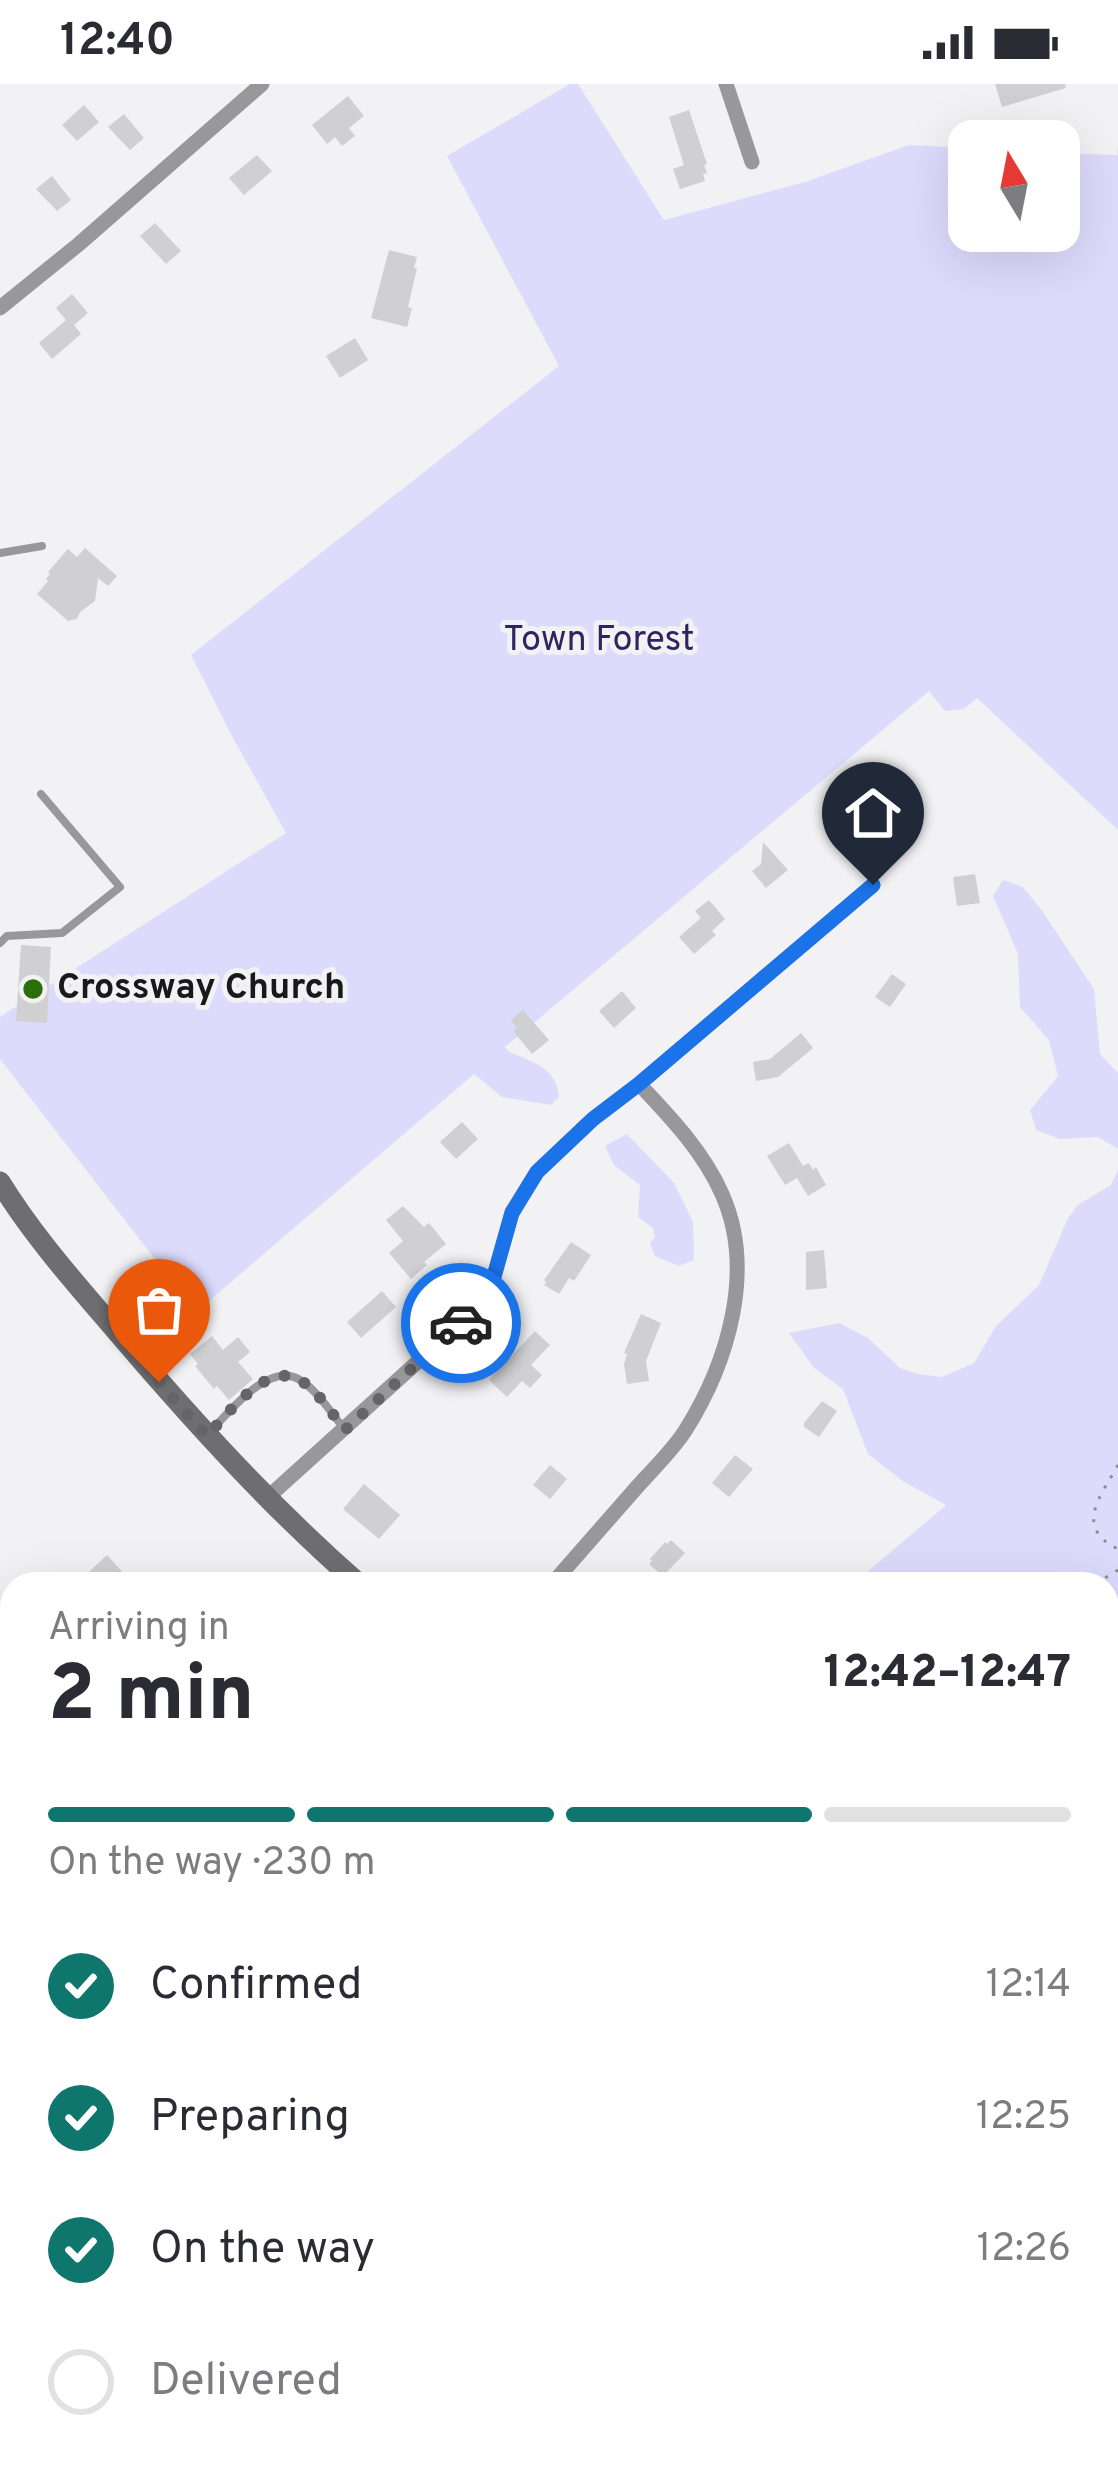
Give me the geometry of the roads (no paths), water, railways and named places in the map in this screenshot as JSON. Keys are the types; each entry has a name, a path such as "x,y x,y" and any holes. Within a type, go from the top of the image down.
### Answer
{"main road":[{"path":"2,1190 207,1436 297,1530 345,1572"}],"street":[{"path":"0,308 262,84"},
{"path":"726,84 752,162"},
{"path":"266,1499 475,1310 493,1280 512,1213 537,1172 593,1119 873,885"},
{"path":"562,1572 684,1431 711,1378 734,1313 736,1234 722,1194 678,1126 639,1084"}],"lane":[{"path":"0,554 42,546"},
{"path":"0,943 7,936 62,933 120,887 41,794"},
{"path":"207,1436 245,1396 277,1375 300,1380 345,1430"}],"place":[{"name":"Crossway Church","path":"33,989"}],"park label":[{"name":"Town Forest","path":"599,641"}]}
